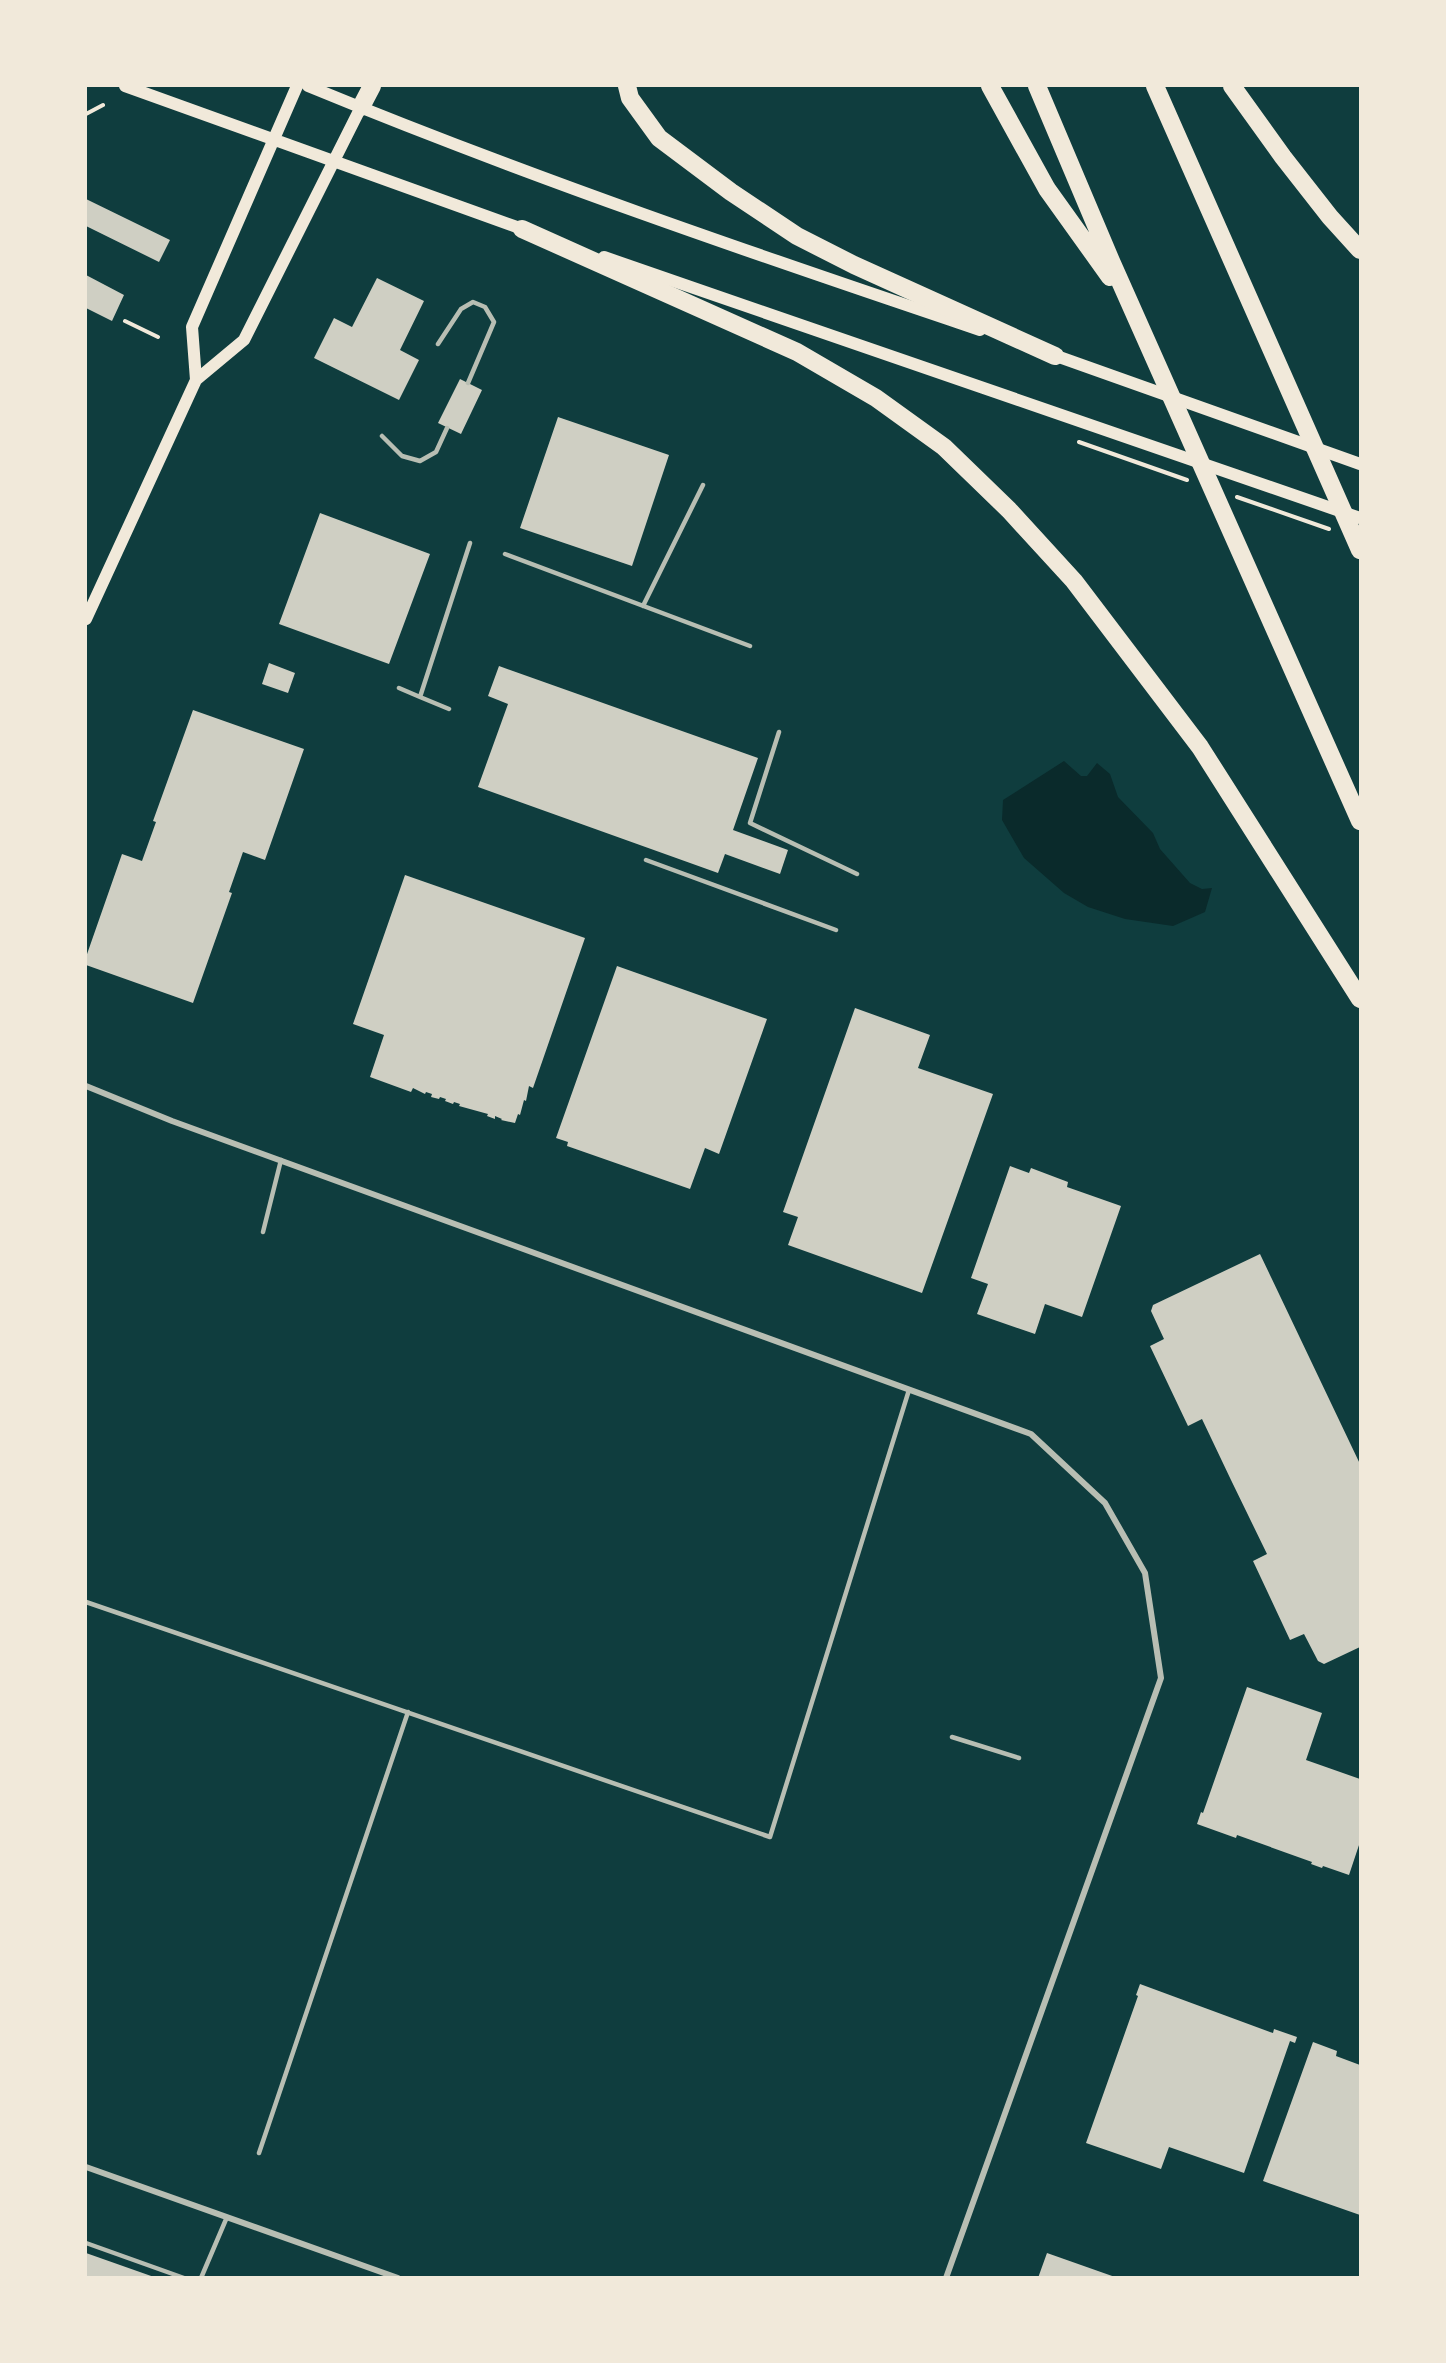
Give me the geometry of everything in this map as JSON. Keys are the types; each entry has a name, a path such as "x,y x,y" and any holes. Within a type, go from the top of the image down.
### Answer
{"highway":[{"path":"361,107 372,86"},
{"path":"627,86 630,98 659,138 731,192 797,236 854,265 1055,356"},
{"path":"990,86 1047,189 1133,309"},
{"path":"1037,86 1133,309 1360,821"},
{"path":"1155,86 1360,550"},
{"path":"1232,86 1317,200 1360,250"},
{"path":"522,229 797,352 876,398 944,447 1009,510 1074,581 1200,747 1360,999"}],"main road":[{"path":"125,86 522,229 1360,518"},
{"path":"196,380 192,327 297,86"},
{"path":"308,86 541,178 1360,464"},
{"path":"86,619 196,380 244,340 361,107"}],"street":[{"path":"86,1086 281,1160 1031,1434 1105,1503 1144,1573 1161,1678 946,2277"},
{"path":"86,2167 398,2277"}],"lane":[{"path":"438,344 461,309 473,302 485,307 494,322 468,383"},
{"path":"382,436 402,456 420,461 436,452 447,428"},
{"path":"643,606 703,485"},
{"path":"420,697 470,543"},
{"path":"505,554 750,646"},
{"path":"399,688 449,709"},
{"path":"779,732 750,823 857,874"},
{"path":"646,860 836,930"},
{"path":"263,1232 281,1160"},
{"path":"86,1602 770,1837 909,1390"},
{"path":"259,2153 408,1713"},
{"path":"952,1737 1019,1758"},
{"path":"201,2277 228,2217"},
{"path":"86,2243 184,2277"}],"path":[{"path":"86,114 103,105"},
{"path":"125,321 158,337"}],"water":[{"path":"1064,761 1081,776 1087,776 1097,763 1110,774 1118,797 1153,833 1160,849 1190,883 1202,889 1212,888 1205,912 1173,926 1125,919 1088,907 1064,893 1024,858 1002,820 1003,800"}],"building":[{"path":"86,199 170,240 159,262 86,226"},
{"path":"86,275 124,295 112,321 86,308"},
{"path":"377,278 424,301 400,350 419,360 399,400 314,358 334,318 352,327"},
{"path":"460,379 482,390 461,434 438,423"},
{"path":"558,417 669,455 632,566 520,528"},
{"path":"320,513 430,554 389,664 279,624"},
{"path":"269,663 295,673 288,693 262,684"},
{"path":"499,666 758,758 733,830 788,850 780,874 725,854 718,873 478,787 508,704 488,696"},
{"path":"193,710 304,749 265,860 243,852 229,892 232,893 193,1003 86,965 86,957 122,854 142,861 156,822 153,821"},
{"path":"405,875 585,938 533,1088 529,1086 526,1101 524,1100 515,1123 495,1116 495,1119 487,1116 488,1114 459,1106 460,1104 454,1102 453,1104 440,1097 439,1099 431,1097 432,1094 426,1092 425,1094 413,1088 411,1092 370,1077 384,1035 353,1024"},
{"path":"617,966 767,1019 719,1154 705,1148 690,1189 567,1146 568,1142 556,1138"},
{"path":"855,1008 930,1035 918,1068 993,1094 922,1293 788,1245 798,1217 783,1212"},
{"path":"1010,1166 1029,1173 1031,1168 1068,1182 1067,1187 1121,1206 1082,1317 1045,1304 1035,1334 977,1314 988,1284 971,1278"},
{"path":"1260,1254 1360,1464 1360,1647 1324,1664 1318,1661 1304,1634 1290,1640 1253,1561 1267,1554 1202,1419 1188,1426 1150,1346 1164,1339 1151,1311 1153,1305"},
{"path":"1247,1687 1322,1713 1306,1760 1360,1779 1360,1842 1349,1875 1323,1866 1322,1868 1311,1864 1312,1862 1237,1835 1236,1838 1197,1824 1201,1812 1203,1813"},
{"path":"1140,1984 1273,2033 1274,2029 1297,2037 1295,2043 1290,2041 1244,2173 1169,2147 1161,2169 1086,2143 1138,1996 1136,1995"},
{"path":"1313,2042 1337,2051 1336,2056 1360,2065 1360,2215 1263,2181"},
{"path":"86,2253 154,2277 154,2278 86,2278"},
{"path":"1047,2253 1115,2277 1115,2278 1038,2278"}]}
